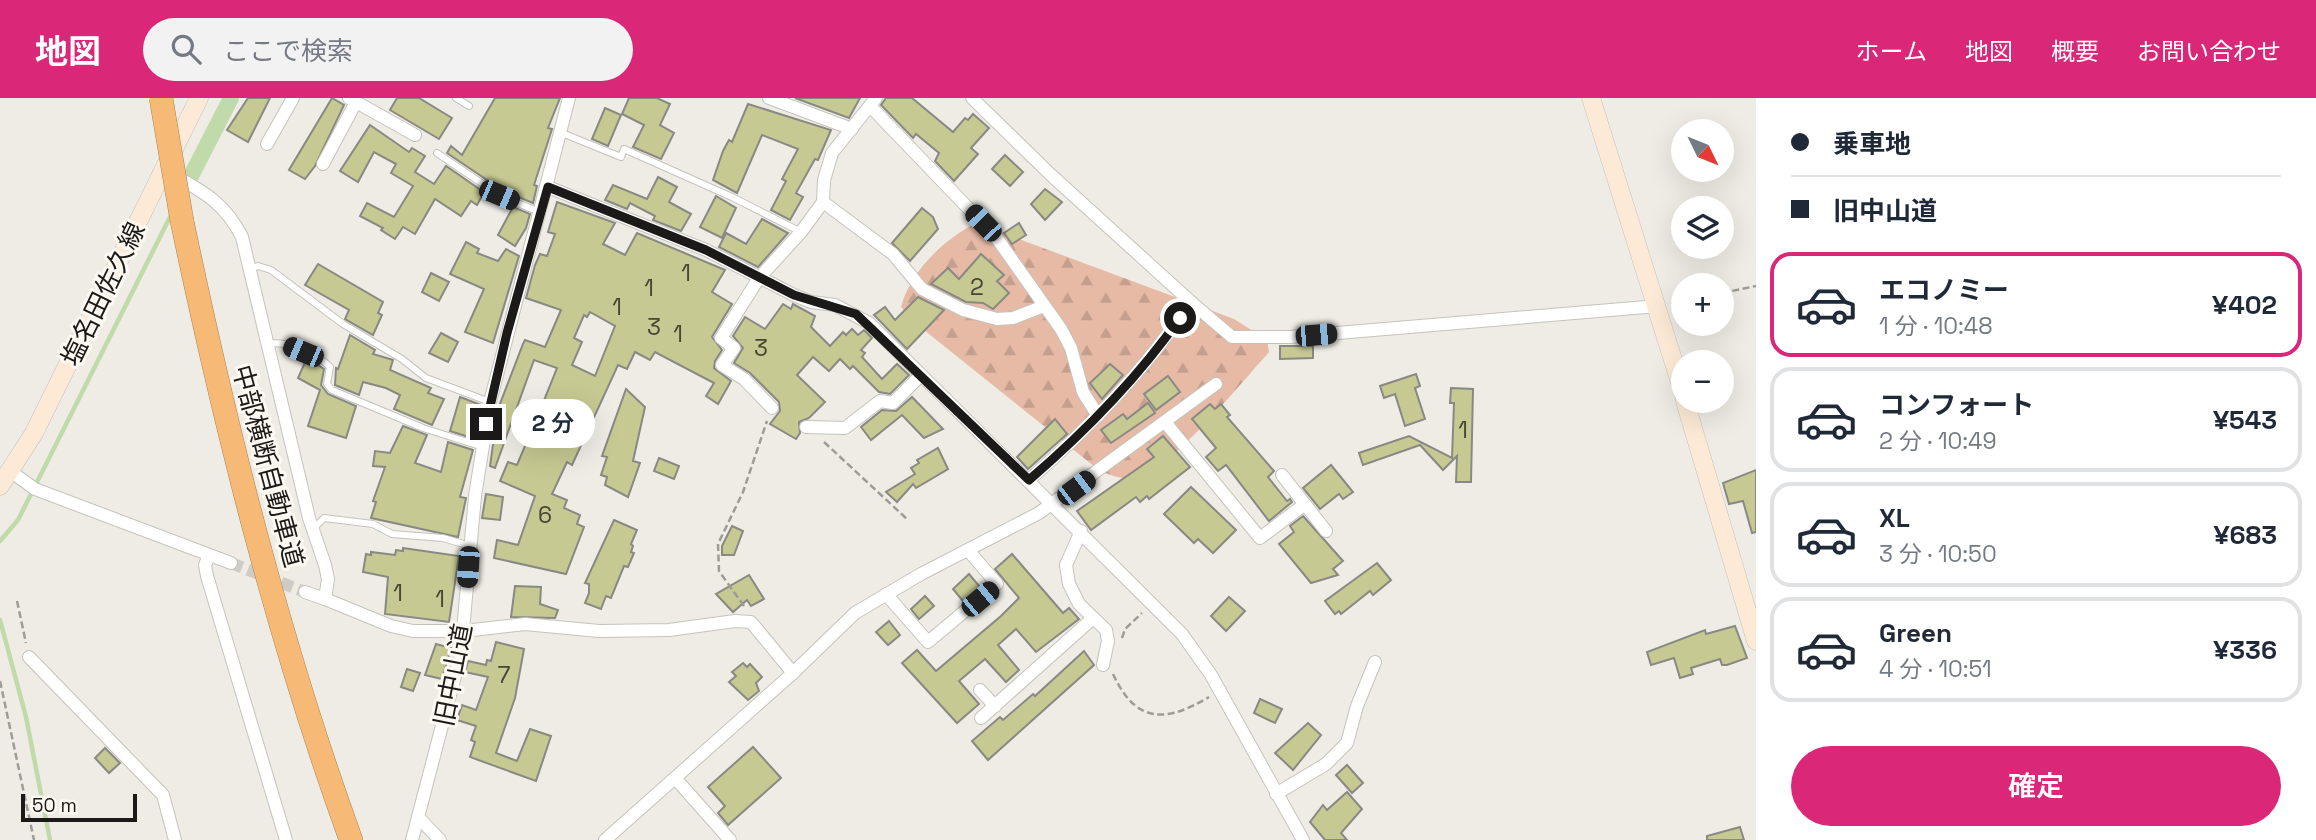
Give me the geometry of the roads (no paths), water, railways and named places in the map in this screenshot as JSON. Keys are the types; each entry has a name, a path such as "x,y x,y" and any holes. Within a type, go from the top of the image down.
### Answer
{"highway":[{"name":"中部横断自動車道","path":"161,98 182,221 240,479 323,762 351,840"}],"street":[{"name":"塩名田佐久線","path":"5,479 34,433 199,98"},
{"path":"267,144 293,98"},
{"name":"旧中山道","path":"412,840 439,742 464,631 470,546 490,402 569,98"},
{"path":"769,98 852,129"},
{"path":"972,98 1051,176 1231,337 1278,337 1658,306"},
{"path":"1591,98 1671,350"},
{"path":"323,164 353,100 415,135"},
{"path":"772,408 744,379 722,365 734,348 721,338 759,278 801,232 822,202 824,180 832,153 873,102 996,237 1071,348 1083,392 1098,416"},
{"path":"165,171 220,202 232,216 242,237 313,530 328,579 324,599"},
{"path":"548,187 706,250 811,302 835,305 856,314 876,330 1081,531 1199,656 1303,840"},
{"path":"822,202 893,254 922,289 962,310 997,319 1013,318 1044,306"},
{"path":"1029,480 1098,416 1140,370 1191,302"},
{"path":"806,427 845,428 880,401 885,404 893,403 920,376"},
{"path":"605,840 793,673 855,613 1054,504 1216,384"},
{"path":"1689,413 1756,641"},
{"path":"1165,422 1260,538 1305,504"},
{"path":"1282,475 1326,531"},
{"path":"5,479 232,563"},
{"path":"1081,531 1066,565 1069,584 1079,604 1106,630 1108,669"},
{"path":"886,594 929,642 997,584 968,550"},
{"path":"209,555 205,565 207,576 286,840"},
{"path":"305,592 391,626 412,631 464,631 501,625 599,631 669,630 735,621 751,622 793,673"},
{"path":"981,718 1092,619"},
{"path":"29,657 163,794 175,840"},
{"path":"1276,794 1326,764 1347,743 1357,706 1375,662"},
{"path":"980,690 995,706"},
{"path":"676,778 730,840"},
{"path":"418,817 440,840"}],"lane":[{"path":"456,98 470,106"},
{"path":"562,133 621,156 624,149 732,197 801,232"},
{"path":"437,153 499,195 541,213"},
{"path":"250,269 258,266 271,270 343,324 402,359 426,378 490,402"},
{"path":"270,344 282,343 324,361 330,367 327,384 332,390 423,428 482,447"},
{"path":"313,530 324,518 373,524 392,534 443,538 470,546"}],"waterway":[{"path":"190,178 231,98"},
{"path":"0,541 18,520 172,213"},
{"path":"0,620 26,717 50,840"}],"tunnel":[{"path":"231,563 305,592"}]}
